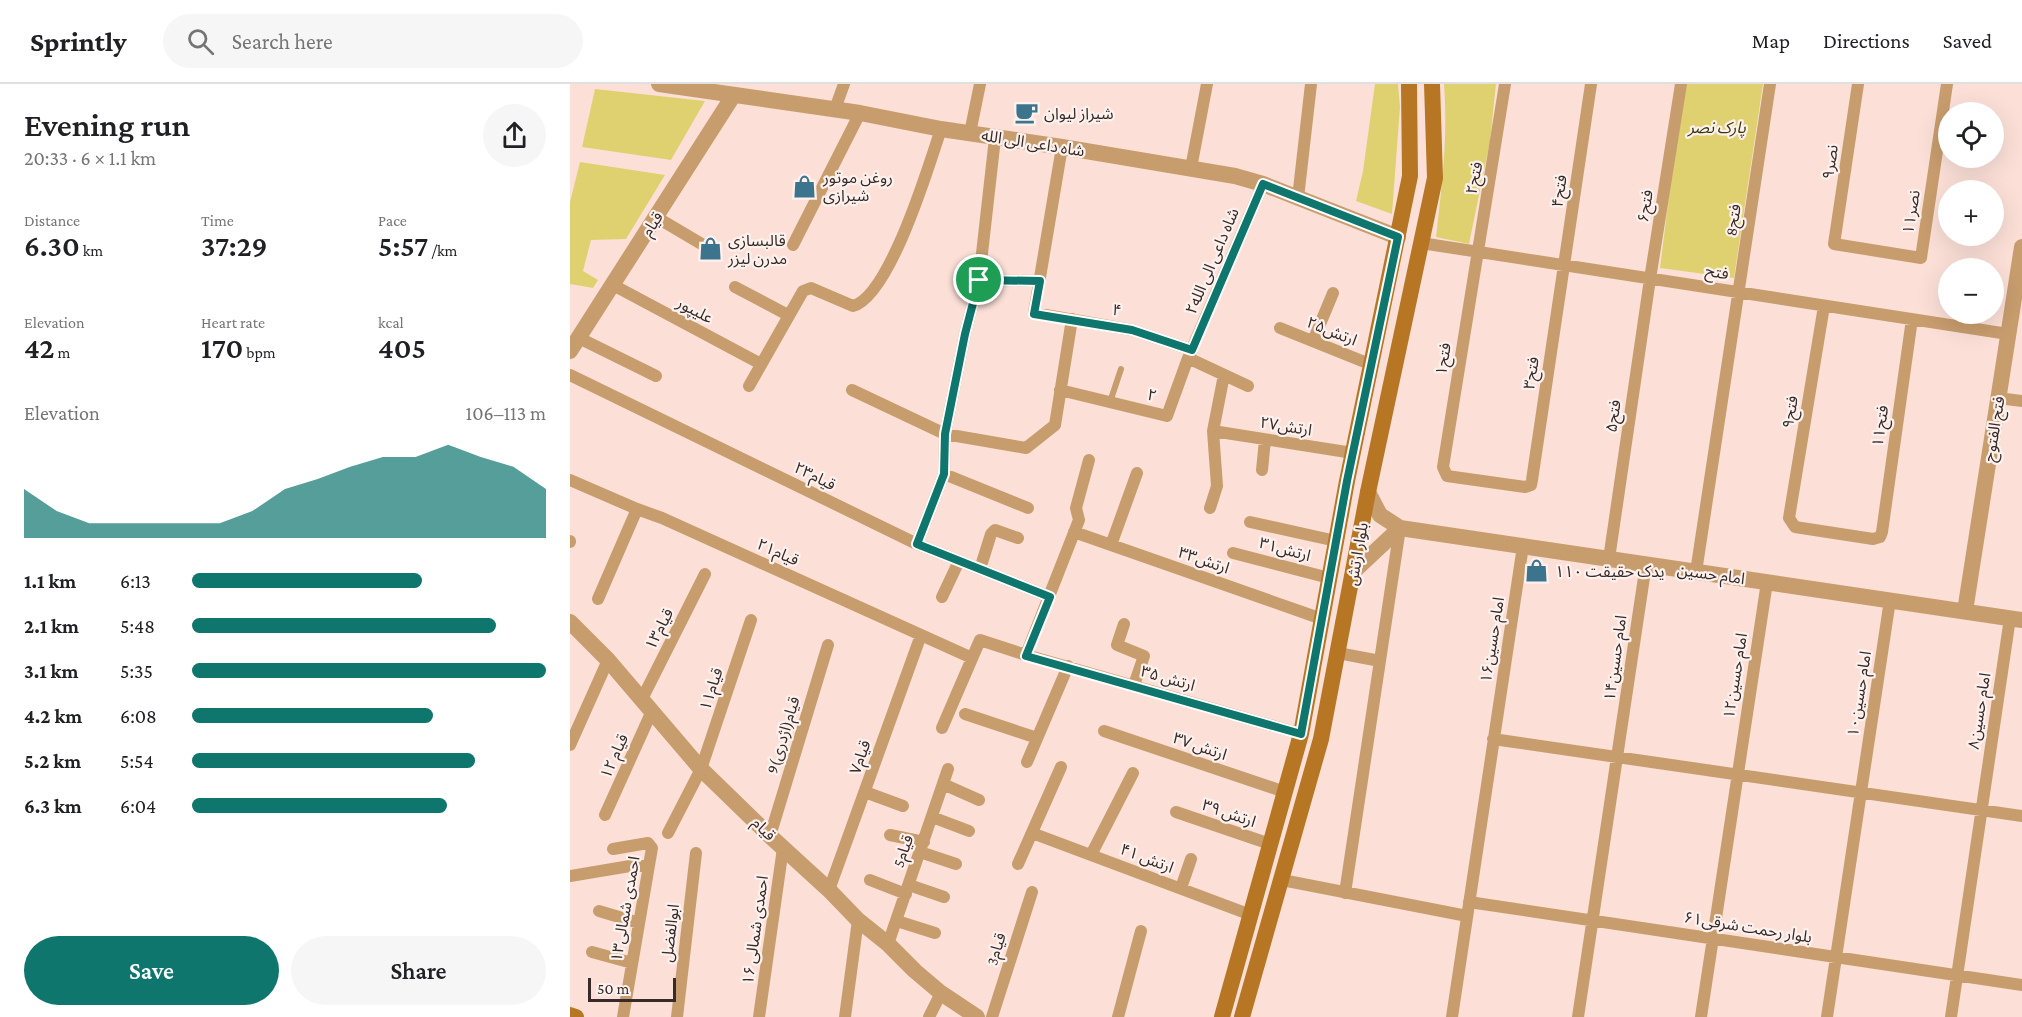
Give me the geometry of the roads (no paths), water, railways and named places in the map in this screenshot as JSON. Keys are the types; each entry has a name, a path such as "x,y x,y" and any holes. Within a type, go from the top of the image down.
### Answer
{"main road":[{"name":"بلوار ارتش","path":"1222,1017 1301,734 1353,453 1410,176 1409,84"},
{"name":"بلوار ارتش","path":"1242,1017 1321,739 1368,492 1435,178 1432,84"},
{"path":"570,1015 576,1017"}],"street":[{"name":"شاه داعی الی الله","path":"659,84 736,90 941,129 1191,168 1263,184 1398,237"},
{"path":"835,109 844,84"},
{"path":"970,133 980,84"},
{"path":"1191,168 1207,84"},
{"path":"1298,198 1311,84"},
{"name":"۲فتح","path":"1476,252 1505,84"},
{"name":"فتح۴","path":"1564,265 1591,84"},
{"name":"۶فتح","path":"1650,279 1681,84"},
{"name":"8فتح","path":"1739,292 1770,84"},
{"name":"۹نصر","path":"1834,244 1858,84"},
{"name":"۱۱نصر","path":"1834,244 1921,258 1947,84"},
{"name":"قیام","path":"574,344 736,90"},
{"path":"793,245 860,113"},
{"path":"749,386 803,291 811,288 853,306 865,301 880,282 891,263 917,200 941,129"},
{"path":"917,544 944,474 945,434 965,334 979,280 995,138"},
{"path":"979,280 1040,281 1062,147"},
{"name":"شاه داعی الی الله۲","path":"1190,354 1263,184"},
{"path":"656,218 705,246"},
{"name":"فتح","path":"1421,243 2008,334"},
{"name":"فتح الفتوح","path":"1965,611 2022,247"},
{"name":"۱فتح","path":"1476,252 1444,455 1444,471 1447,476 1525,487 1530,485"},
{"name":"۳فتح","path":"1530,485 1564,265"},
{"name":"۵فتح","path":"1609,559 1650,279"},
{"name":"۴","path":"1040,281 1034,314 1132,330 1190,354 1224,375 1248,386"},
{"name":"علیپور","path":"613,285 761,364"},
{"path":"735,287 788,315"},
{"path":"1696,572 1739,292"},
{"path":"1313,341 1333,293"},
{"name":"۹فتح","path":"1824,306 1789,518 1795,527 1874,539 1880,537"},
{"path":"852,390 945,434 1026,448 1055,425 1072,319"},
{"name":"۱۱فتح","path":"1880,537 1912,319"},
{"name":"ارتش۲۵","path":"1280,328 1372,365"},
{"path":"574,344 656,376"},
{"name":"۲","path":"1060,390 1167,416 1190,354"},
{"name":"قیام۲۳","path":"570,375 917,544 1050,597"},
{"path":"1210,508 1217,486 1213,431 1224,375"},
{"path":"1998,398 2022,401"},
{"name":"ارتش۲۷","path":"1213,431 1353,453"},
{"path":"1262,470 1266,440"},
{"path":"1026,656 1078,520 1076,508 1089,460"},
{"path":"1111,545 1137,472"},
{"path":"944,474 1028,508"},
{"name":"قیام۲۱","path":"570,480 636,510 662,518 972,658"},
{"path":"1368,492 1380,515 1400,528"},
{"path":"598,599 636,510"},
{"path":"1250,522 1336,541"},
{"path":"1353,572 1400,528"},
{"path":"1345,893 1400,528"},
{"name":"امام حسین","path":"1400,528 2016,619"},
{"path":"980,569 991,534 995,530 1018,538"},
{"name":"ارتش۳۳","path":"1074,532 1322,619"},
{"name":"امام حسین۱۶","path":"1452,1017 1523,546"},
{"name":"ارتش۳۱","path":"1233,553 1329,578"},
{"path":"942,597 959,561"},
{"name":"امام حسین۱۴","path":"1578,1017 1646,564"},
{"name":"قیام۱۳","path":"647,705 705,574"},
{"name":"امام حسین۱۲","path":"1701,1017 1767,582"},
{"name":"امام حسین۱۰","path":"1827,1017 1890,600"},
{"name":"امام حسین۸","path":"1950,1017 1980,810 2016,619"},
{"name":"قیام۱۱","path":"668,833 702,769 751,620"},
{"name":"قیام","path":"570,622 608,660 702,769 770,836 858,920 941,993 977,1017"},
{"path":"1124,624 1117,645 1144,656 1134,685"},
{"name":"قیام۷","path":"829,890 921,635"},
{"name":"ارتش ۳۵","path":"972,658 980,640 1026,656 1068,666 1301,734"},
{"name":"قیام(اژدری)9","path":"770,836 828,645"},
{"path":"1338,653 1380,661"},
{"path":"942,728 972,658"},
{"path":"570,745 608,660"},
{"path":"1028,762 1068,666"},
{"name":"قیام ۱۲","path":"605,815 647,705"},
{"path":"965,714 1037,738"},
{"name":"ارتش ۳۷","path":"1104,731 1285,792"},
{"path":"1493,739 2022,816"},
{"path":"1018,864 1061,767"},
{"name":"قیام5","path":"888,944 948,769"},
{"path":"1091,855 1133,773"},
{"path":"943,784 979,800"},
{"path":"865,792 903,806"},
{"name":"ارتش ۳۹","path":"1176,812 1270,844"},
{"path":"932,817 969,831"},
{"name":"ارتش ۴۱","path":"1032,833 1251,915"},
{"path":"890,835 922,847 956,864"},
{"name":"احمدی شمالی۱۳","path":"613,849 648,843 652,848 622,1017"},
{"name":"احمدی شمالی ۱۶","path":"759,1017 783,848"},
{"name":"ابوالفضل","path":"677,1017 696,853"},
{"path":"1181,888 1191,859"},
{"path":"570,876 630,866 649,866"},
{"path":"870,880 944,897"},
{"path":"1282,880 1467,916"},
{"name":"قیام3","path":"992,1017 1032,892"},
{"name":"بلوار رحمت شرقی۶۱","path":"1469,902 2022,985"},
{"path":"599,911 639,923"},
{"path":"845,1017 858,920"},
{"path":"897,921 935,933"},
{"path":"1118,1017 1141,931"},
{"path":"592,952 632,963"},
{"path":"929,1017 941,993"}],"lane":[{"path":"1110,402 1121,369"}],"place":[{"name":"شیراز لیوان","path":"1026,113"},
{"name":"روغن موتور شیرازی","path":"805,186"},
{"name":"قالبسازی مدرن لیزر","path":"710,249"},
{"name":"یدک حقیقت ۱۱۰","path":"1537,571"}],"park label":[{"name":"پارک نصر","path":"1717,127"}]}
